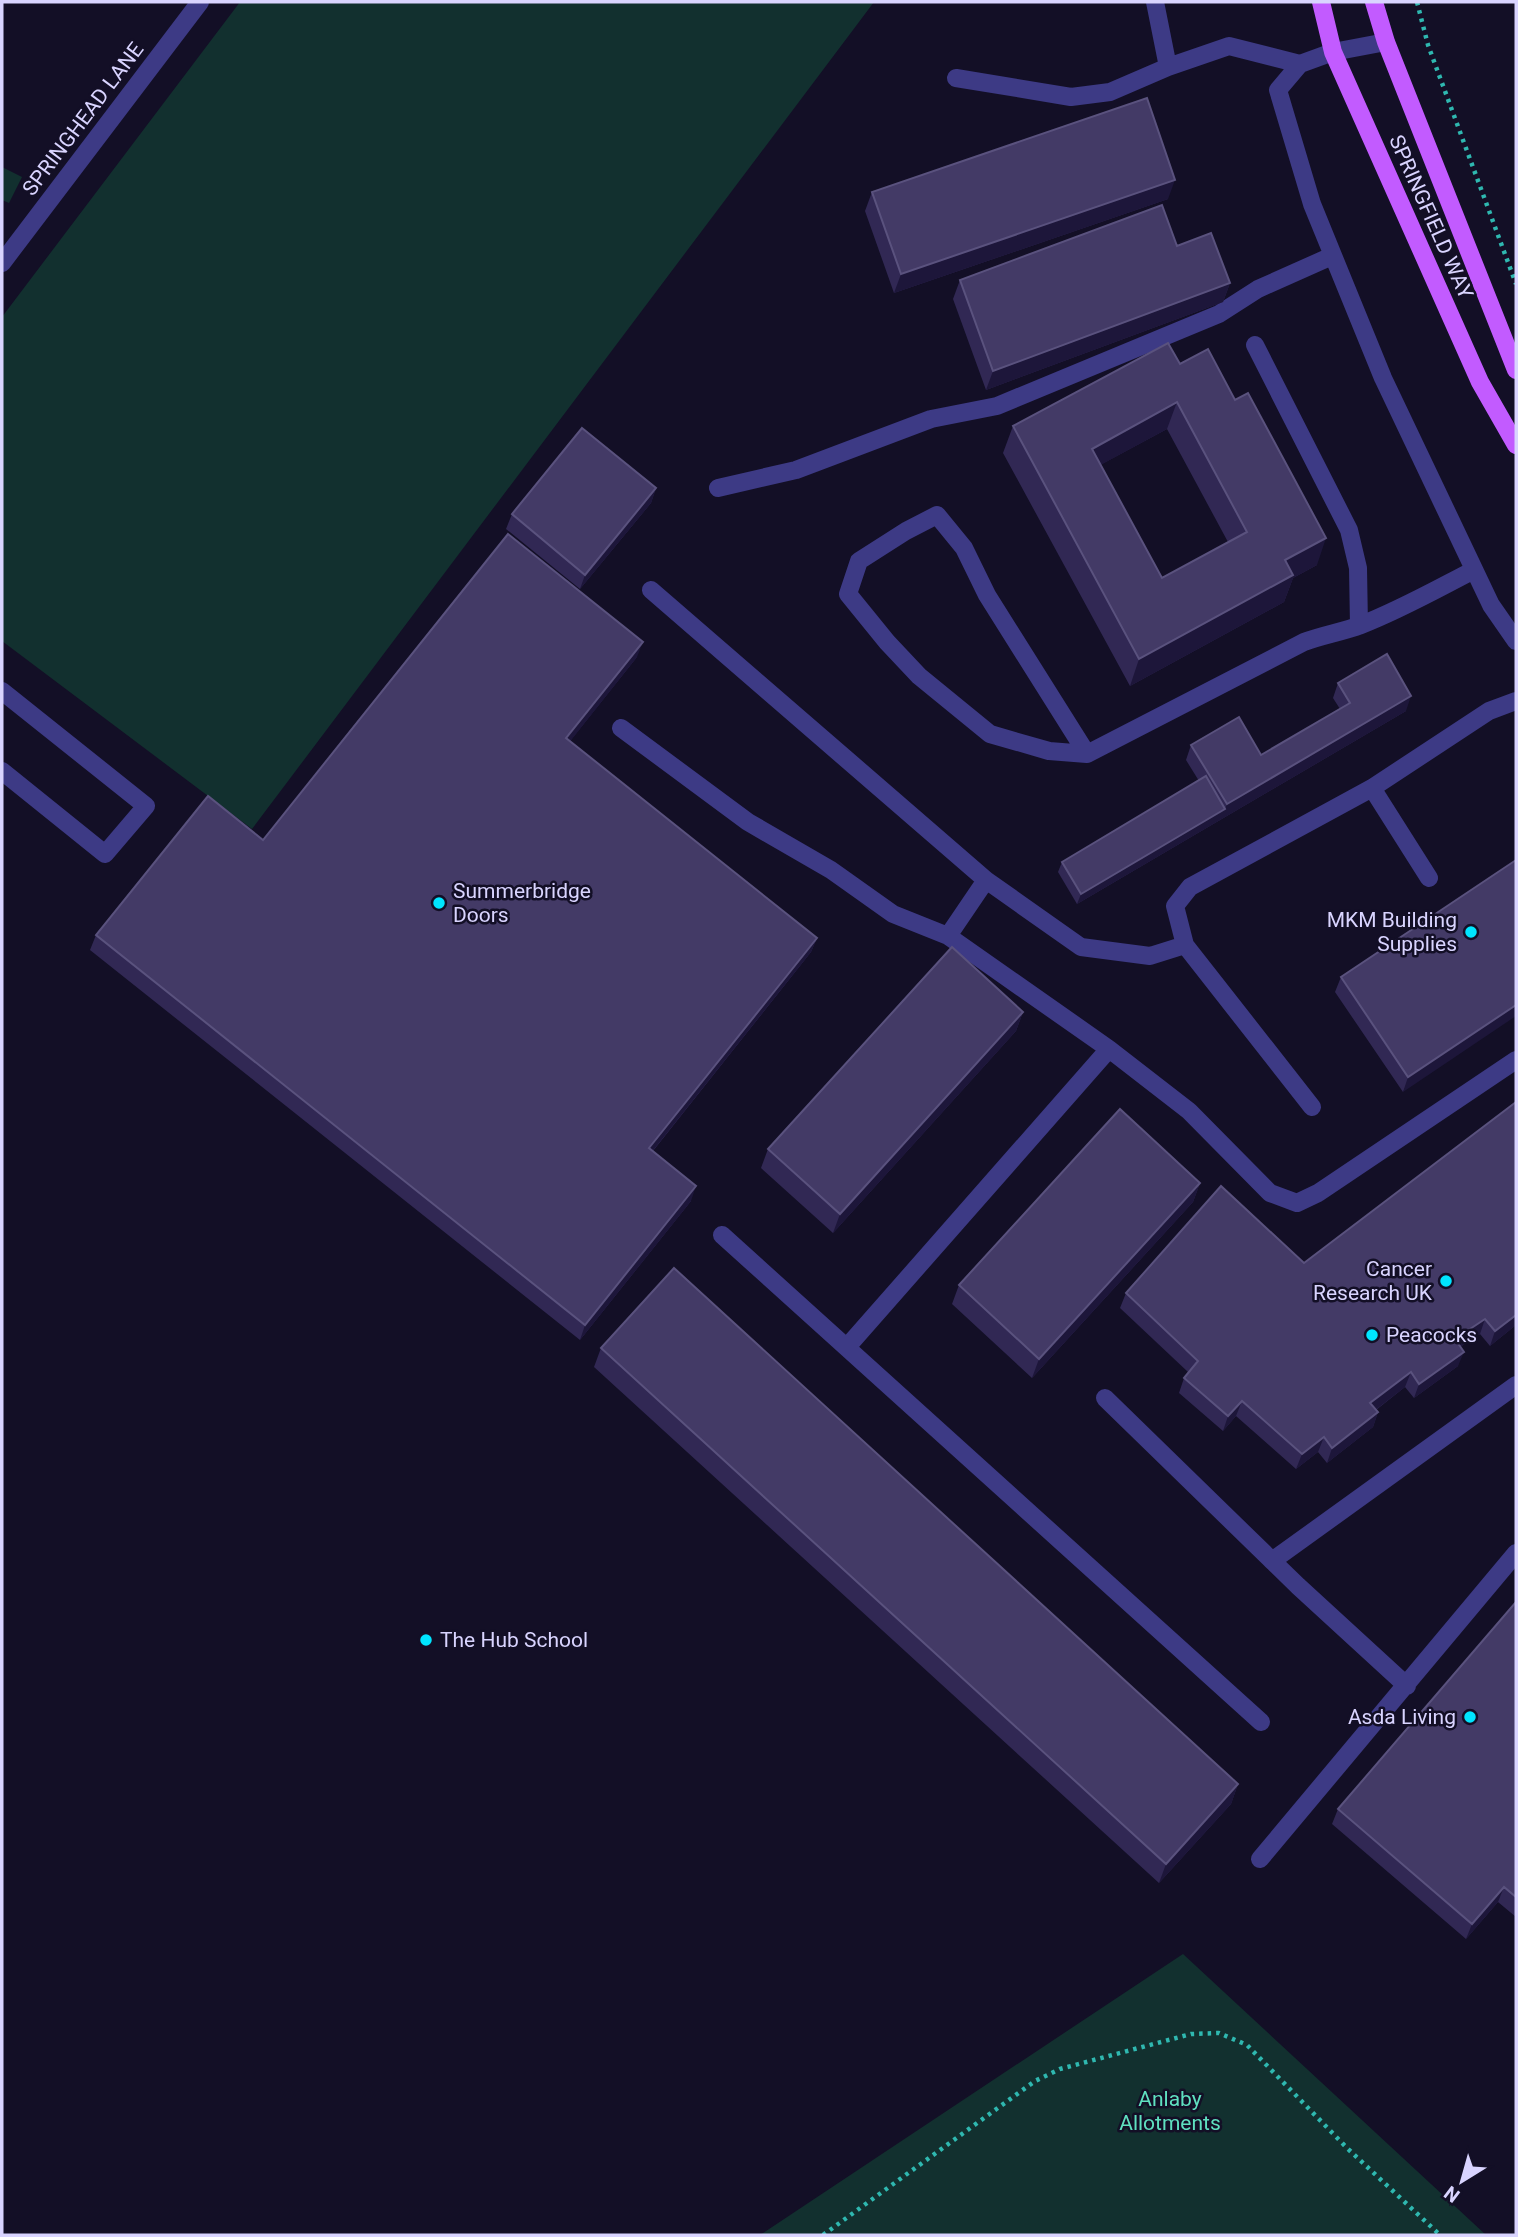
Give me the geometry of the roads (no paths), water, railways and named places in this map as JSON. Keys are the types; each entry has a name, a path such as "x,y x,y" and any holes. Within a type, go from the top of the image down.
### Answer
{"main road":[{"name":"SPRINGFIELD WAY","path":"1321,2 1333,52 1480,382 1516,445"},
{"name":"SPRINGFIELD WAY","path":"1374,2 1386,42 1516,370"}],"street":[{"name":"SPRINGHEAD LANE","path":"2,263 200,2"},
{"path":"1155,2 1168,67"},
{"path":"1386,42 1333,52 1300,64 1278,90 1312,204 1382,377 1474,570 1492,605 1516,641"},
{"path":"956,78 1071,97 1110,92 1168,67 1229,46 1300,64"},
{"path":"718,488 796,470 931,419 997,407 1219,314 1258,289 1332,256"},
{"path":"1255,345 1349,530 1358,568 1359,626"},
{"path":"1087,754 987,595 964,548 937,515 859,561 848,594 919,676 990,734 1049,751 1087,754 1304,642 1359,626 1401,608 1474,570"},
{"path":"651,590 986,880 1081,947 1150,956 1185,945"},
{"path":"2,691 146,806 105,854 2,771"},
{"path":"1312,1107 1185,945 1175,906 1190,887 1372,788 1489,710 1516,701"},
{"path":"621,729 748,822 831,870 893,914 948,936 1109,1048 1189,1111 1270,1193 1297,1203 1318,1193 1516,1060"},
{"path":"1372,788 1429,878"},
{"path":"948,936 986,880"},
{"path":"847,1346 1109,1048"},
{"path":"722,1235 1261,1721"},
{"path":"1272,1561 1516,1385"},
{"path":"1105,1398 1272,1561 1407,1686"},
{"path":"1260,1860 1516,1553"}],"place":[{"name":"Summerbridge Doors","path":"439,903"},
{"name":"MKM Building Supplies","path":"1471,932"},
{"name":"Cancer Research UK","path":"1446,1281"},
{"name":"Peacocks","path":"1372,1335"},
{"name":"The Hub School","path":"426,1640"},
{"name":"Asda Living","path":"1470,1717"}],"park label":[{"name":"Anlaby Allotments","path":"1170,2111"}]}
